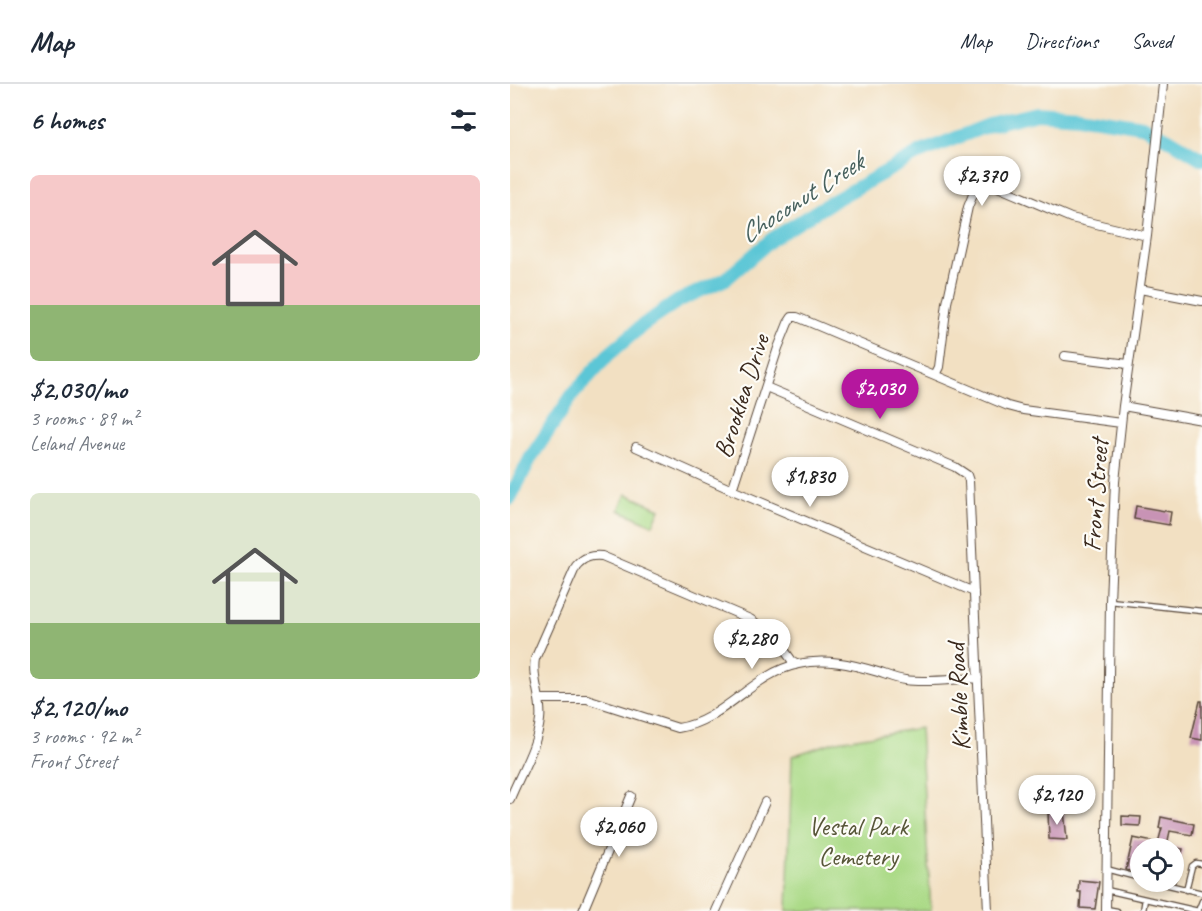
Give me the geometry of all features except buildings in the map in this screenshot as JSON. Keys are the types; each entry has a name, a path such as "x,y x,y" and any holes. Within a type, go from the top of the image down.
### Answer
{"street":[{"name":"Front Street","path":"1106,910 1110,601 1115,482 1128,364 1147,236 1163,84"},
{"path":"1121,423 1023,410 935,375 939,367 947,303 968,207 974,192 980,186 993,185 1071,218 1147,236"},
{"path":"1140,289 1202,301"},
{"name":"Brooklea Drive","path":"732,490 778,348 792,317 797,317 935,375"},
{"path":"1065,356 1128,364"},
{"name":"Kimble Road","path":"766,387 955,467 967,475 988,911"},
{"path":"1123,406 1202,420"},
{"path":"636,447 974,592"},
{"path":"511,796 540,721 540,699 533,669 535,659 576,566 583,559 593,555 602,555 750,619 763,627 779,642 795,665"},
{"path":"540,699 587,699 678,728 693,726 762,680 781,669 795,665 830,661 845,663 904,680 978,678"},
{"path":"583,911 631,796"},
{"path":"717,911 765,802"}],"lane":[{"path":"1110,601 1202,610"},
{"path":"1202,864 1196,863 1192,866 1186,890 1202,893"},
{"path":"1106,869 1130,875"},
{"path":"1106,890 1198,911 1202,901"},
{"path":"1143,911 1145,899"},
{"path":"1106,910 1117,911"}],"green space":[{"path":"626,494 660,509 653,525 619,510"},
{"name":"Vestal Park Cemetery","path":"920,728 931,911 787,911 792,756 837,741"}],"waterway":[{"name":"Choconut Creek","path":"510,498 531,457 573,394 608,355 643,325 678,301 726,279 772,239 833,201 921,152 989,125 1037,113 1079,116 1142,126 1202,159"}]}
